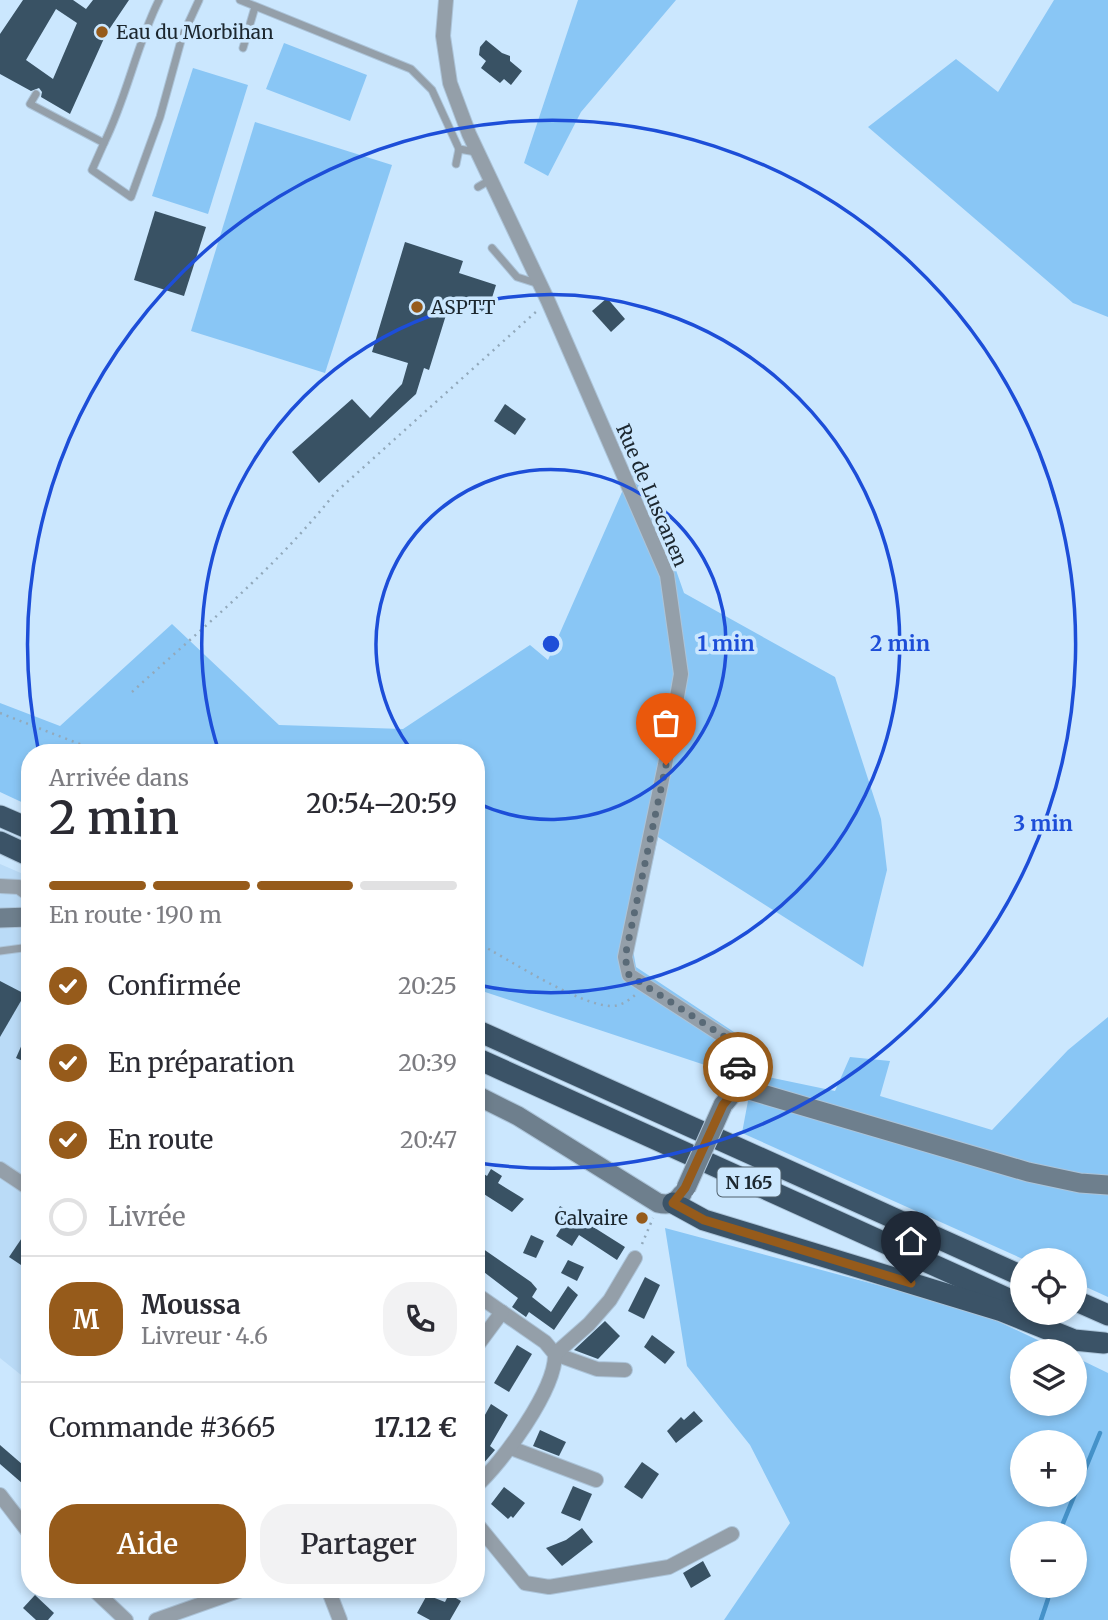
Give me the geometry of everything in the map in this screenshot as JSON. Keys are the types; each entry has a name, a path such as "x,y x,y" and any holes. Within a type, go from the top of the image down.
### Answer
{"highway":[{"path":"0,816 21,825"},
{"path":"0,842 21,852"},
{"name":"N 165","path":"485,1034 1010,1271"},
{"name":"N 165","path":"485,1062 1010,1300"},
{"path":"673,1198 704,1220 1002,1311 1073,1340 1106,1343"},
{"path":"1087,1306 1108,1315"},
{"path":"1067,1325 1106,1343"}],"street":[{"name":"Rue de Luscanen","path":"446,0 443,36 450,83 477,152 484,183 548,301 667,575 681,674 666,765 625,957 629,975 731,1041 737,1051 737,1088"},
{"path":"0,886 21,888"},
{"path":"0,918 21,917"},
{"path":"485,1100 673,1198 723,1105 737,1088 1028,1172 1080,1183 1108,1185"},
{"path":"0,1169 21,1183"},
{"path":"485,1476 511,1448 549,1383 555,1366 555,1354 603,1308 635,1258"},
{"path":"485,1300 545,1342 555,1354 597,1369 625,1370"},
{"path":"485,1335 502,1312"},
{"path":"511,1448 596,1480"},
{"path":"0,1495 21,1522"},
{"path":"485,1534 525,1583 549,1587 669,1567 732,1534"},
{"path":"103,1598 126,1620"},
{"path":"156,1620 218,1598"},
{"path":"331,1598 340,1620"}],"lane":[{"path":"159,0 149,21 116,118 92,170 131,197 160,117 182,37 199,0"},
{"path":"240,0 411,69 432,90 458,149 456,164"},
{"path":"243,48 255,7"},
{"path":"36,94 30,104 104,143"},
{"path":"458,149 477,152"},
{"path":"492,248 517,277 540,284"},
{"path":"0,951 21,948"}],"path":[{"path":"132,692 274,563 313,522 335,493 548,301"},
{"path":"0,713 79,744"},
{"path":"485,947 587,1002 612,1006 625,1004 646,987"},
{"path":"635,1258 673,1198"}],"shaded area":[{"path":"578,0 676,0 581,112 548,176 524,163"},
{"path":"1054,0 1108,0 1108,317 1073,303 868,127 956,59 998,92"},
{"path":"284,43 367,75 350,121 266,89"},
{"path":"193,68 248,85 208,214 152,196"},
{"path":"255,122 392,165 325,373 191,331"},
{"path":"633,467 656,513 684,593 835,677 881,819 887,870 863,967 658,837 633,950 636,967 743,1038 753,1074 726,1072 485,992 485,744 21,744 21,802 0,792 0,703 60,726 172,624 279,725 403,729 530,645 548,660"},
{"path":"0,864 21,873 21,1375 0,1358"},
{"path":"1108,1017 1108,1297 1087,1287 1087,1248 1010,1248 1010,1253 742,1133 753,1074 835,1091 850,1057 890,1061 880,1096 992,1130 1068,1050"},
{"path":"665,1228 978,1312 1035,1339 1010,1339 1010,1416 1087,1416 1087,1363 1108,1373 1108,1620 724,1620 790,1523 750,1445 687,1366"}],"building":[{"path":"23,0 73,0 86,9 93,0 129,0 106,34 70,114 41,97 39,88 31,91 0,74 0,34","holes":["56,9 77,23 53,79 26,60"]},
{"path":"486,40 510,56 510,61 522,71 511,85 504,79 500,83 481,68 486,61 479,55 480,47"},
{"path":"155,211 206,227 184,296 134,280"},
{"name":"ASPTT","path":"405,242 463,261 459,273 496,285 487,314 450,302 429,370 424,368 416,394 319,483 292,452 352,399 370,418 402,384 408,363 372,352"},
{"path":"607,298 625,319 611,332 592,311"},
{"path":"505,404 526,419 515,435 494,421"},
{"path":"0,981 21,992 21,1001 0,1037"},
{"path":"21,1047 21,1060 16,1058"},
{"path":"491,1169 502,1176 498,1183 524,1199 512,1212 485,1195 485,1175 487,1176"},
{"path":"560,1206 625,1247 617,1260 579,1235 572,1246 556,1236 563,1225 553,1218"},
{"path":"531,1235 544,1241 536,1258 523,1253"},
{"path":"21,1239 21,1265 9,1257"},
{"path":"485,1250 531,1282 537,1289 532,1297 551,1312 568,1286 578,1295 554,1330 529,1312 526,1317 512,1307 518,1298 485,1273"},
{"path":"568,1260 584,1267 577,1281 561,1273"},
{"path":"645,1277 660,1285 644,1319 628,1311"},
{"path":"605,1321 620,1336 598,1359 574,1350"},
{"path":"652,1335 675,1352 665,1364 644,1347"},
{"path":"517,1345 532,1354 509,1392 494,1383"},
{"path":"491,1404 508,1415 490,1446 495,1450 485,1462 485,1415"},
{"path":"694,1411 703,1421 676,1443 667,1431 681,1417 684,1420"},
{"path":"540,1430 566,1442 559,1456 533,1446"},
{"path":"0,1445 21,1463 21,1482 0,1464"},
{"path":"642,1462 659,1474 642,1499 624,1487"},
{"path":"573,1486 592,1494 580,1521 561,1513"},
{"path":"504,1487 525,1503 513,1518 511,1516 508,1519 491,1504"},
{"path":"582,1528 593,1542 562,1566 546,1548 566,1540"},
{"path":"703,1561 711,1576 691,1588 683,1573"},
{"path":"32,1598 38,1598 54,1613 48,1620 36,1620 23,1608"},
{"path":"425,1598 445,1602 447,1598 461,1601 450,1620 430,1620 417,1613"}],"waterway":[{"path":"1064,1521 1100,1433"},
{"path":"1041,1620 1048,1598"}],"way so far":[{"path":"666,765 625,957 629,975 731,1041 737,1051 738,1067"}],"place":[{"name":"Eau du Morbihan","path":"102,32"},
{"name":"ASPTT","path":"417,307"},
{"name":"Calvaire","path":"642,1218"}],"route":[{"path":"738,1067 737,1088 723,1105 685,1188 673,1203 704,1220 911,1283"}]}
